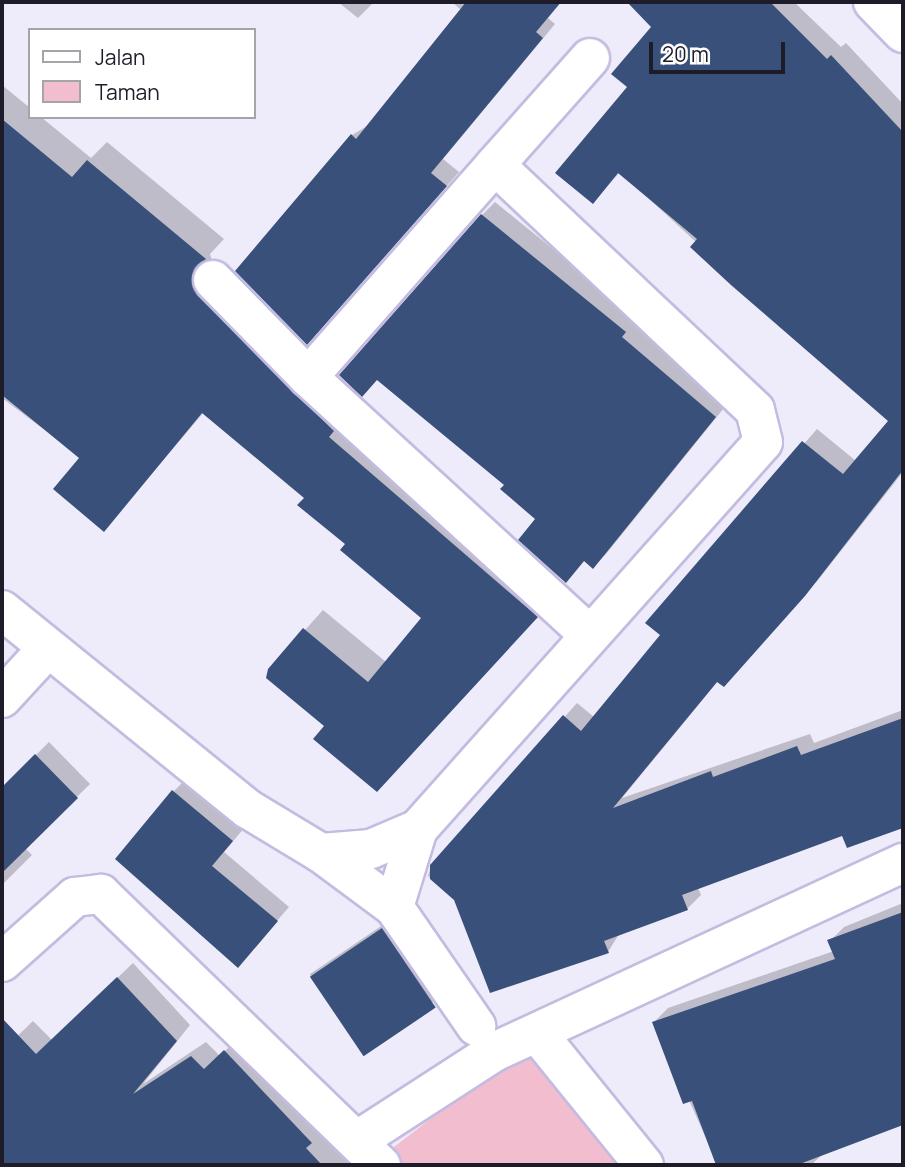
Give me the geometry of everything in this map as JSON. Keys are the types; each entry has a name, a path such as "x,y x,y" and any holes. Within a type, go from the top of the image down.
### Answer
{"street":[{"path":"873,2 903,33"},
{"path":"308,377 590,58"},
{"path":"394,907 418,829 590,635 758,454 763,428 755,410 495,165"},
{"path":"213,280 308,377 590,635"},
{"path":"2,610 46,650 248,809 321,853 394,907 476,1026"},
{"path":"2,698 46,650"},
{"path":"321,853 371,849 418,829"},
{"path":"2,962 75,897 101,894 369,1153 494,1052 903,863"},
{"path":"537,1033 644,1165"}],"green space":[{"path":"532,1041 637,1165 397,1165 386,1153"}],"building":[{"path":"466,2 561,2 536,32 543,38 431,173 447,186 307,345 235,271 351,134 356,139"},
{"path":"627,2 770,2 827,59 831,55 903,132 903,470 805,596 724,687 717,682 613,808 711,771 713,777 797,746 801,755 903,718 903,828 847,848 842,836 682,895 688,910 604,941 609,953 490,993 454,900 430,879 430,865 563,715 581,731 660,635 645,623 802,441 843,474 888,421 731,285 690,247 697,239 618,173 593,204 555,173 627,87 611,74 651,27"},
{"path":"2,119 72,177 87,160 206,259 192,275 197,295 334,431 329,437 538,617 377,792 313,739 324,726 266,678 268,669 303,628 368,682 421,618 340,550 345,544 297,505 304,498 202,413 104,532 53,489 79,458 2,395"},
{"path":"481,214 626,332 622,337 716,417 593,569 584,561 566,583 518,540 535,519 500,489 504,485 377,380 362,397 339,375"},
{"path":"35,754 78,798 2,873 2,787"},
{"path":"172,790 233,841 212,866 278,921 238,968 115,859"},
{"path":"903,912 903,1125 797,1165 716,1165 692,1101 683,1104 652,1022 835,959 827,940"},
{"path":"382,928 436,1008 364,1056 310,977"},
{"path":"117,977 177,1041 133,1094 191,1056 204,1069 224,1050 312,1143 306,1148 322,1165 2,1165 2,1018 36,1054"}]}
